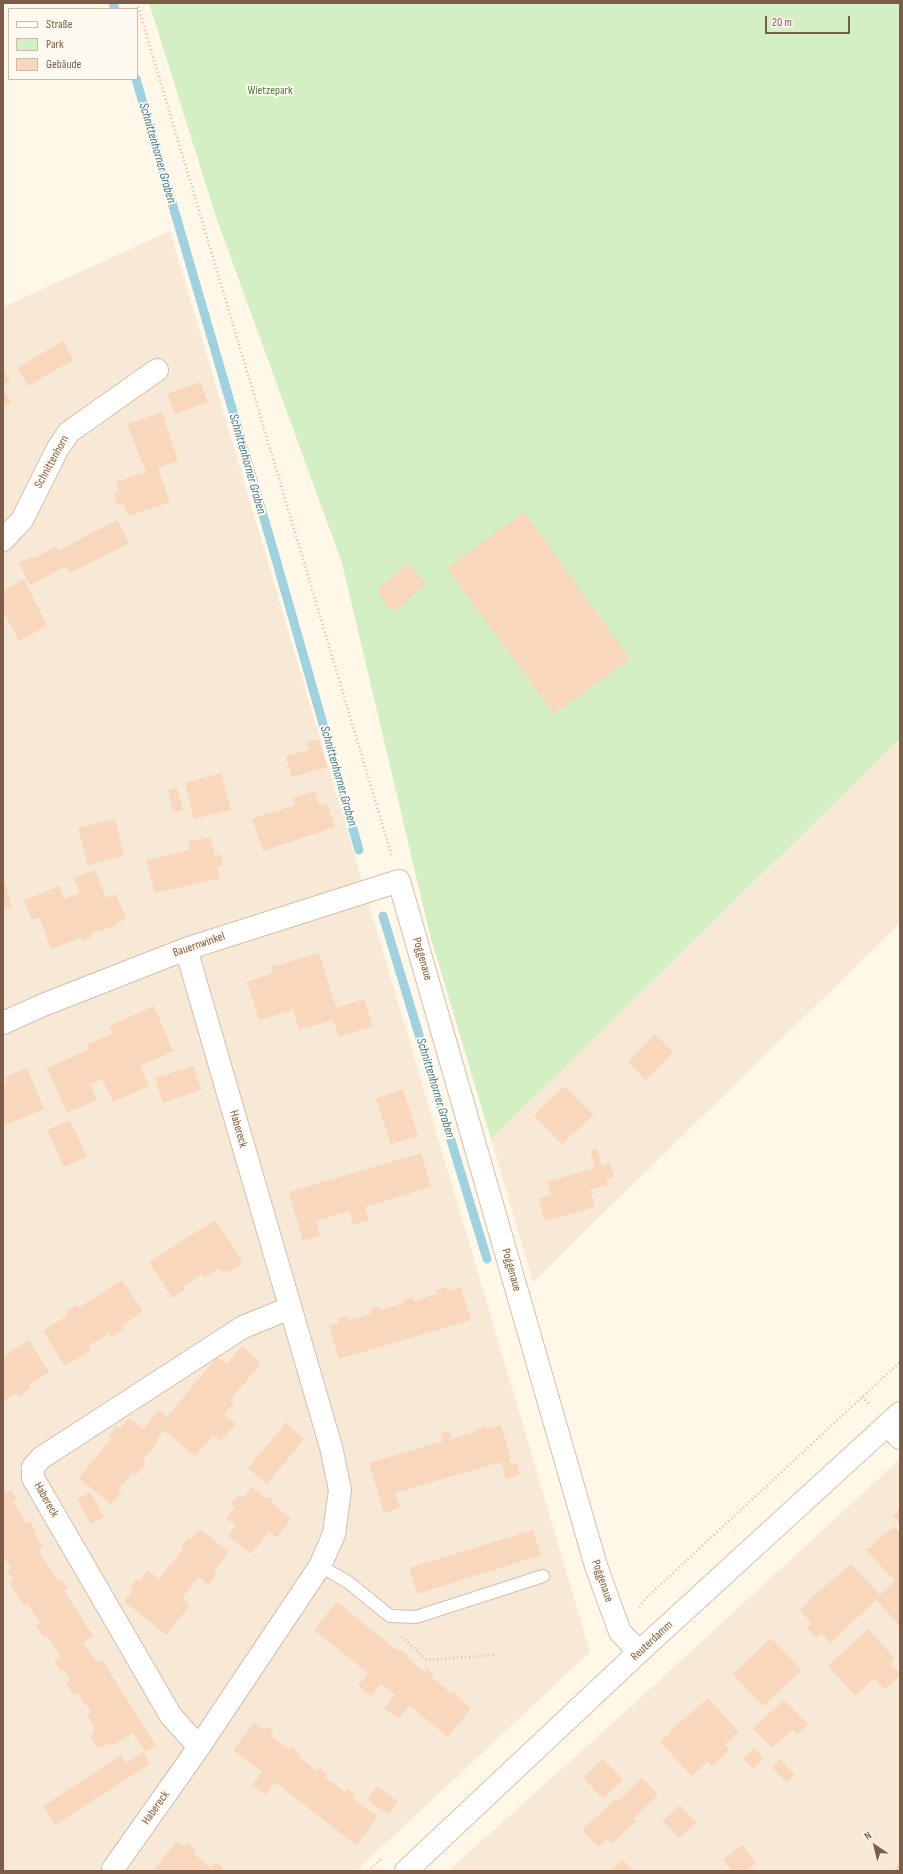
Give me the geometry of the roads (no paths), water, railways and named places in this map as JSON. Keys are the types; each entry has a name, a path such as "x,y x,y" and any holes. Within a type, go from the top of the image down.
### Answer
{"street":[{"name":"Schnittenhorn","path":"3,540 22,520 55,454 69,432 157,370"},
{"name":"Bauernwinkel","path":"3,1023 43,1005 186,949 399,881"},
{"name":"Poggenaue","path":"399,881 596,1566 620,1632 639,1652"},
{"name":"Habereck","path":"112,1869 199,1746 320,1566 334,1534 340,1490 331,1447 186,949"},
{"name":"Habereck","path":"199,1746 171,1716 33,1478 33,1467 41,1458 243,1327 290,1308"},
{"name":"Reuterdamm","path":"406,1871 639,1652 896,1425"}],"lane":[{"path":"320,1566 348,1582 390,1616 416,1617 543,1576"}],"waterway":[{"name":"Schnittenhorner Graben","path":"113,3 115,8"},
{"name":"Schnittenhorner Graben","path":"136,80 359,850"},
{"name":"Schnittenhorner Graben","path":"383,916 487,1259"}],"park label":[{"name":"Wietzepark","path":"270,91"}]}
